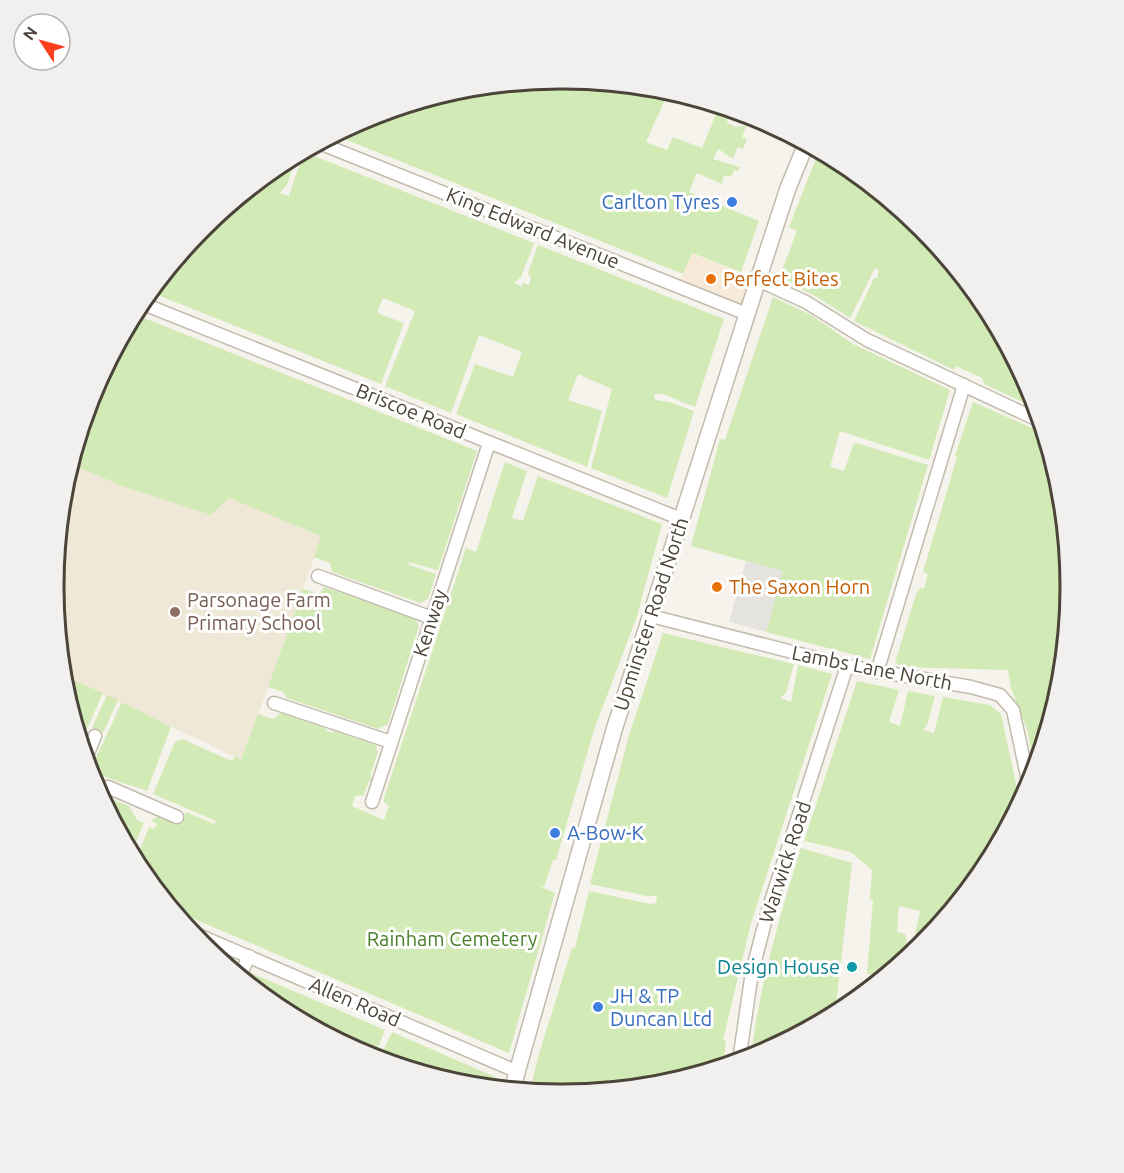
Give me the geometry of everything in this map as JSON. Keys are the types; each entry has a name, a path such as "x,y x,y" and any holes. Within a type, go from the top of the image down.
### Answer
{"street":[{"name":"King Edward Avenue","path":"329,147 747,314"},
{"name":"Upminster Road North","path":"515,1082 614,730 788,188 803,152"},
{"path":"758,280 806,302 867,340 1029,416"},
{"name":"Briscoe Road","path":"150,307 681,519"},
{"path":"877,672 964,385"},
{"name":"Kenway","path":"372,802 489,443"},
{"path":"318,576 432,618"},
{"name":"Lambs Lane North","path":"651,616 847,666 971,687 1000,695 1013,710 1025,768"},
{"name":"Warwick Road","path":"741,1051 752,972 769,907 847,666"},
{"path":"274,703 391,742"},
{"path":"91,746 95,736"},
{"path":"107,787 177,817"},
{"name":"Allen Road","path":"213,941 518,1072"},
{"path":"243,968 249,956"}],"shaded area":[{"path":"691,253 758,280 747,314 678,286"},
{"name":"Parsonage Farm Primary School","path":"79,467 122,486 211,515 229,498 322,536 242,760 74,681 64,587 69,522"},
{"path":"746,561 783,571 766,632 729,622"}],"green space":[{"path":"529,90 595,90 665,100 646,142 667,150 673,137 702,148 716,114 728,119 727,123 736,127 747,125 742,137 747,139 743,149 738,147 733,159 718,149 713,159 740,167 738,171 734,170 732,176 724,176 722,184 697,173 689,192 759,221 741,272 692,253 683,274 344,139 402,115 433,106 497,93"},
{"path":"313,156 534,243 521,277 514,283 521,286 519,293 523,283 529,285 531,278 528,273 538,245 724,319 695,407 663,394 654,394 655,400 669,402 694,411 667,498 591,468 612,389 578,374 568,400 602,411 587,467 456,414 475,364 513,377 522,352 479,335 451,413 385,386 415,311 383,298 377,313 404,323 381,384 159,295 188,258 234,212 292,169 287,185 280,193 291,197 289,195 300,164"},
{"path":"816,159 865,192 914,235 957,284 993,338 1024,403 984,384 982,378 956,366 954,370 854,321 874,278 879,278 877,276 879,270 875,268 850,318 817,297 779,278 797,231 789,227"},
{"path":"773,297 811,315 853,344 950,390 929,460 840,431 830,467 844,471 853,445 856,443 928,465 870,659 766,632 782,571 691,546 720,439 725,440"},
{"path":"143,318 477,451 438,570 408,562 409,565 436,574 428,599 420,603 332,572 330,563 314,557 321,536 229,498 211,515 122,486 79,467 102,396"},
{"path":"973,402 1033,428 1043,458 1055,522 1060,587 1050,684 1031,751 1027,729 1011,688 1008,670 905,667 895,663 916,594 920,588 924,589 928,574 923,572 957,457 955,456"},
{"name":"Rainham Cemetery","path":"505,462 527,471 512,518 523,521 538,476 662,524 637,616 594,730 556,860 553,860 544,887 537,885 555,893 509,1053 190,917 140,850 149,827 154,829 157,824 152,821 154,818 161,817 180,825 186,812 214,824 216,821 153,794 175,742 182,739 232,761 235,756 241,760 258,714 273,719 281,713 327,729 326,731 333,733 334,731 375,745 378,752 370,776 378,781 369,781 364,795 355,796 352,806 384,820 389,806 384,802 384,798 466,548 476,552"},
{"path":"324,587 415,618 419,626 388,724 378,729 287,698 283,692 268,687 303,589 319,594"},
{"path":"663,633 794,664 786,693 780,698 791,702 798,665 832,674 751,923 723,1040 726,1041 724,1057 691,1067 627,1080 595,1083 532,1083 572,948 575,948 589,891 650,904 656,903 657,896 590,884 629,735"},
{"path":"73,680 103,693 86,731"},
{"path":"857,681 899,690 889,722 900,726 908,691 935,696 927,725 923,730 934,733 943,697 990,705 1001,714 1017,788 1008,807 976,863 936,915 914,938 920,911 899,906 897,932 905,934 907,945 872,975 867,974 873,900 870,899 872,870 851,852 804,841"},
{"path":"107,695 118,700 103,733 92,728"},
{"path":"122,702 171,727 147,791 101,775 96,759"},
{"path":"113,800 129,806 137,820 144,823 136,842"},
{"path":"801,848 852,863 836,1001 782,1033 753,1046 771,951"},
{"path":"249,973 385,1030 378,1047 384,1049 392,1032 500,1080 433,1067 372,1046 313,1017"}],"place":[{"name":"Carlton Tyres","path":"732,202"},
{"name":"Perfect Bites","path":"711,279"},
{"name":"The Saxon Horn","path":"717,587"},
{"name":"Parsonage Farm Primary School","path":"175,612"},
{"name":"A-Bow-K","path":"555,833"},
{"name":"Design House","path":"852,967"},
{"name":"JH & TP Duncan Ltd","path":"598,1007"}]}
